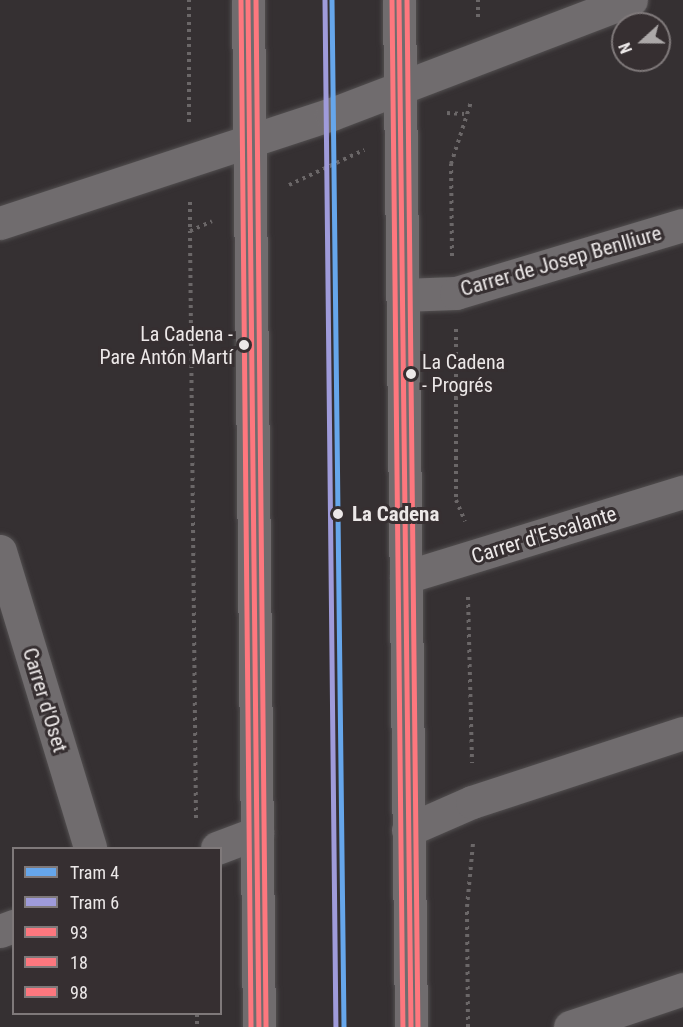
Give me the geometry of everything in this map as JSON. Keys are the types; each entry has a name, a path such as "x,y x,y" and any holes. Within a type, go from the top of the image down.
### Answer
{"main road":[{"path":"248,0 259,1027"},
{"path":"399,0 411,1027"},
{"path":"0,223 250,142 631,0"},
{"name":"Carrer de Josep Benlliure","path":"402,296 456,293 683,225"},
{"name":"Carrer d'Escalante","path":"406,577 683,492"},
{"name":"Carrer d'Oset","path":"0,551 89,847"},
{"path":"408,830 472,802 683,733"},
{"path":"206,839 257,833"},
{"path":"570,1027 683,989"}],"path":[{"path":"189,0 189,126"},
{"path":"452,261 451,164 464,114 473,99"},
{"path":"190,231 440,114 464,114"},
{"path":"190,194 206,839"},
{"path":"456,332 456,500 467,525"},
{"path":"468,594 472,774"},
{"path":"468,1027 466,907 473,873 472,829"}],"tram line":[{"name":"6","path":"325,0 336,1027"},
{"name":"4","path":"332,0 344,1027"}],"transit line":[{"name":"18","path":"241,0 251,1027"},
{"name":"93","path":"248,0 259,1027"},
{"name":"98","path":"256,0 266,1027"},
{"name":"18","path":"392,0 403,1027"},
{"name":"93","path":"399,0 411,1027"},
{"name":"98","path":"407,0 418,1027"}],"place":[{"name":"La Cadena - Pare Antón Martí","path":"244,345"},
{"name":"La Cadena - Progrés","path":"411,374"},
{"name":"La Cadena","path":"338,514"}]}
